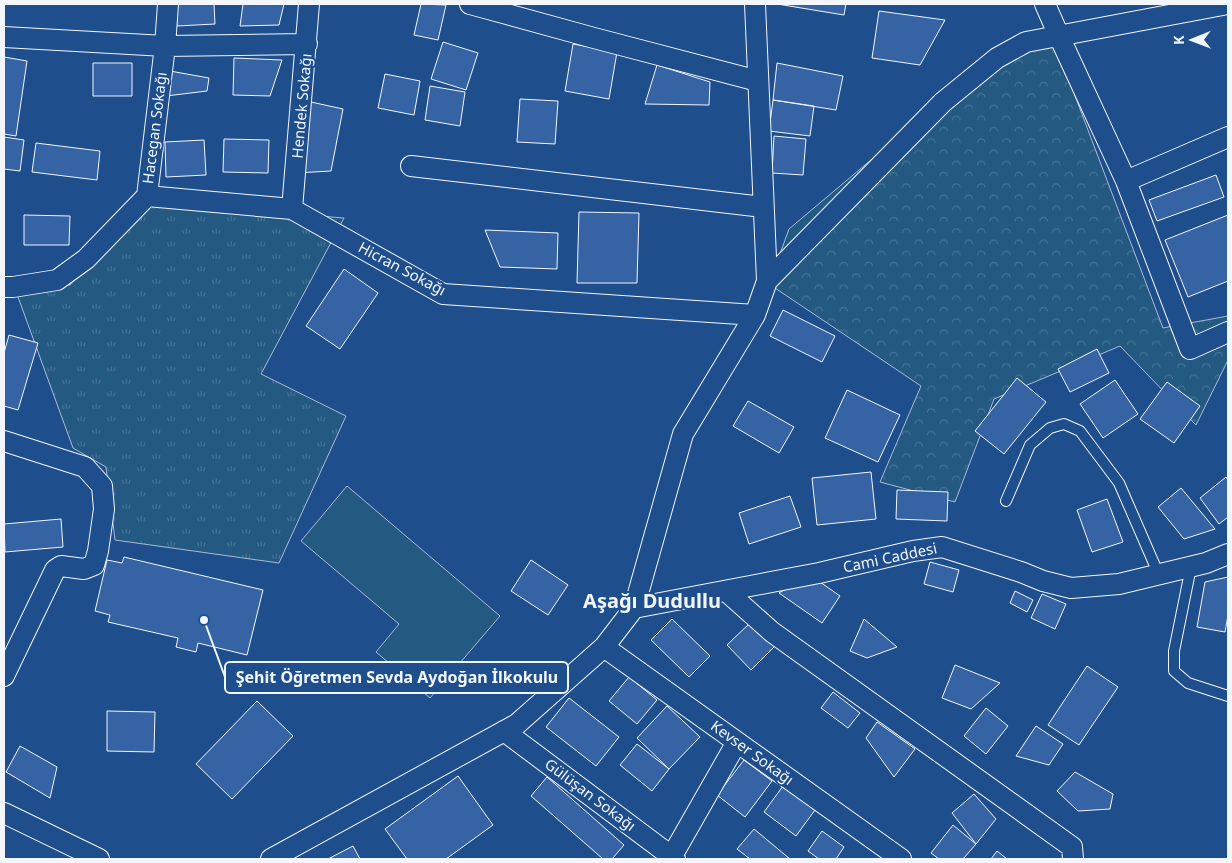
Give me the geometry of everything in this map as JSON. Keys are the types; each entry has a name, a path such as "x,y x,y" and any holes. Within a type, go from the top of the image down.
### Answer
{"street":[{"name":"Hacegan Sokağı","path":"4,287 57,280 86,259 147,196 165,46 168,4"},
{"name":"Hendek Sokağı","path":"292,209 309,4"},
{"path":"470,4 758,81"},
{"path":"271,859 517,724 604,646 634,608 683,434 755,315 767,281 755,4"},
{"path":"1045,4 1126,181 1190,349 1228,332"},
{"path":"767,281 943,102 997,58 1026,42 1228,4"},
{"path":"4,37 165,46 307,44"},
{"path":"1126,181 1228,137"},
{"path":"412,166 763,207"},
{"name":"Hicran Sokağı","path":"147,196 292,209 443,294 755,315"},
{"path":"4,441 85,467 102,486 104,509 94,565 84,569 61,566 55,570 10,646 4,676"},
{"name":"Cami Caddesi","path":"634,608 820,573 913,551 942,547 1021,572 1043,581 1071,588 1119,584 1191,567 1228,554"},
{"path":"726,591 772,632 1072,847 1073,859"},
{"name":"Kevser Sokağı","path":"604,646 901,859"},
{"name":"Gülüşan Sokağı","path":"504,731 674,858"},
{"path":"674,858 737,742"},
{"path":"4,813 100,859"}],"lane":[{"path":"1006,501 1030,445 1050,428 1064,424 1080,431 1119,483 1159,575"},
{"path":"1191,567 1174,651 1174,671 1188,683 1228,696"}],"green space":[{"path":"1055,43 1163,328 1228,316 1228,360 1196,425 1120,346 994,399 955,502 880,482 921,386 769,284 789,229 980,68"},
{"path":"136,201 344,218 261,374 346,416 279,563 115,540 106,467 73,448 14,286 70,285"},
{"path":"347,486 500,616 430,698 376,652 399,624 301,541"}],"building":[{"path":"177,4 214,4 215,24 177,26"},
{"path":"243,4 284,4 279,25 240,26"},
{"path":"421,4 446,5 438,40 414,35"},
{"path":"777,4 846,4 844,15"},
{"path":"879,11 945,20 920,65 872,58"},
{"path":"443,42 478,53 466,90 431,79"},
{"path":"573,44 617,52 609,99 565,91"},
{"path":"4,57 27,61 16,136 4,134"},
{"path":"234,58 282,60 270,96 233,95"},
{"path":"93,63 132,63 132,96 93,96"},
{"path":"777,63 843,76 836,110 773,100"},
{"path":"657,65 710,82 709,105 645,104"},
{"path":"170,71 209,78 207,91 166,96"},
{"path":"385,74 420,81 414,115 378,108"},
{"path":"430,86 465,92 460,126 425,120"},
{"path":"520,99 558,101 555,144 517,142"},
{"path":"773,100 814,106 810,136 769,131"},
{"path":"311,102 343,109 331,171 296,173"},
{"path":"774,136 806,139 803,175 772,173"},
{"path":"4,137 24,140 20,171 4,169"},
{"path":"224,139 269,140 268,173 223,172"},
{"path":"204,140 206,175 166,177 165,142"},
{"path":"36,143 100,151 97,180 32,172"},
{"path":"1216,175 1224,197 1157,221 1149,200"},
{"path":"579,212 639,213 637,283 577,283"},
{"path":"24,215 70,216 69,245 24,245"},
{"path":"1228,215 1228,281 1188,297 1165,240"},
{"path":"485,230 558,233 557,269 500,267"},
{"path":"344,269 378,293 340,349 306,326"},
{"path":"783,310 835,336 822,362 770,336"},
{"path":"9,335 38,343 18,410 4,406 4,353"},
{"path":"1097,349 1109,373 1070,392 1058,369"},
{"path":"1017,378 1046,402 1004,454 975,431"},
{"path":"1115,380 1138,414 1103,438 1080,404"},
{"path":"1167,382 1200,406 1174,443 1140,419"},
{"path":"847,390 900,415 878,462 825,438"},
{"path":"748,401 794,427 779,453 733,426"},
{"path":"871,472 876,519 817,525 812,478"},
{"path":"1226,477 1228,480 1228,517 1219,524 1200,498"},
{"path":"1181,488 1215,529 1184,539 1158,507"},
{"path":"897,490 948,492 947,521 896,519"},
{"path":"790,496 801,527 749,544 739,513"},
{"path":"1107,499 1123,542 1092,552 1077,510"},
{"path":"61,519 63,547 5,552 4,524"},
{"path":"124,557 263,590 247,655 198,643 196,652 176,647 178,638 108,622 110,615 95,611 107,560 122,563"},
{"path":"531,560 568,585 548,615 511,591"},
{"path":"930,562 959,570 953,592 924,584"},
{"path":"810,575 840,596 822,623 779,593"},
{"path":"1228,577 1228,615 1225,632 1197,627 1205,582"},
{"path":"1015,591 1033,600 1027,612 1010,603"},
{"path":"1042,594 1066,604 1055,629 1031,618"},
{"path":"672,619 710,656 689,677 651,640"},
{"path":"864,619 897,647 867,658 850,651"},
{"path":"752,621 776,645 751,670 727,645"},
{"path":"955,665 1000,683 971,709 942,698"},
{"path":"1087,666 1118,687 1079,745 1048,725"},
{"path":"629,677 657,700 637,724 609,701"},
{"path":"833,692 860,713 848,728 821,708"},
{"path":"569,698 619,737 596,766 546,727"},
{"path":"257,701 293,736 232,799 196,764"},
{"path":"667,706 700,737 669,769 637,738"},
{"path":"986,708 1008,726 986,754 964,736"},
{"path":"107,711 155,712 154,752 107,751"},
{"path":"877,722 915,749 894,777 866,738"},
{"path":"1036,726 1063,744 1049,765 1016,756"},
{"path":"637,744 669,769 652,791 620,765"},
{"path":"20,746 57,767 50,798 6,772"},
{"path":"744,760 772,781 745,817 717,795"},
{"path":"1075,772 1113,794 1110,809 1078,811 1057,791"},
{"path":"458,776 493,825 446,859 407,859 385,829"},
{"path":"547,777 624,845 612,859 603,859 531,796"},
{"path":"783,786 815,810 796,836 764,812"},
{"path":"974,794 996,819 976,844 952,813"},
{"path":"953,825 976,844 963,859 939,859 931,853"},
{"path":"754,829 790,859 750,859 737,849"},
{"path":"822,831 844,847 836,859 819,859 808,851"},
{"path":"353,846 360,859 328,859"},
{"path":"997,851 1007,859 991,859"}],"place":[{"name":"Şehit Öğretmen Sevda Aydoğan İlkokulu","path":"204,620"}],"district":[{"name":"Aşağı Dudullu","path":"652,601"}]}
